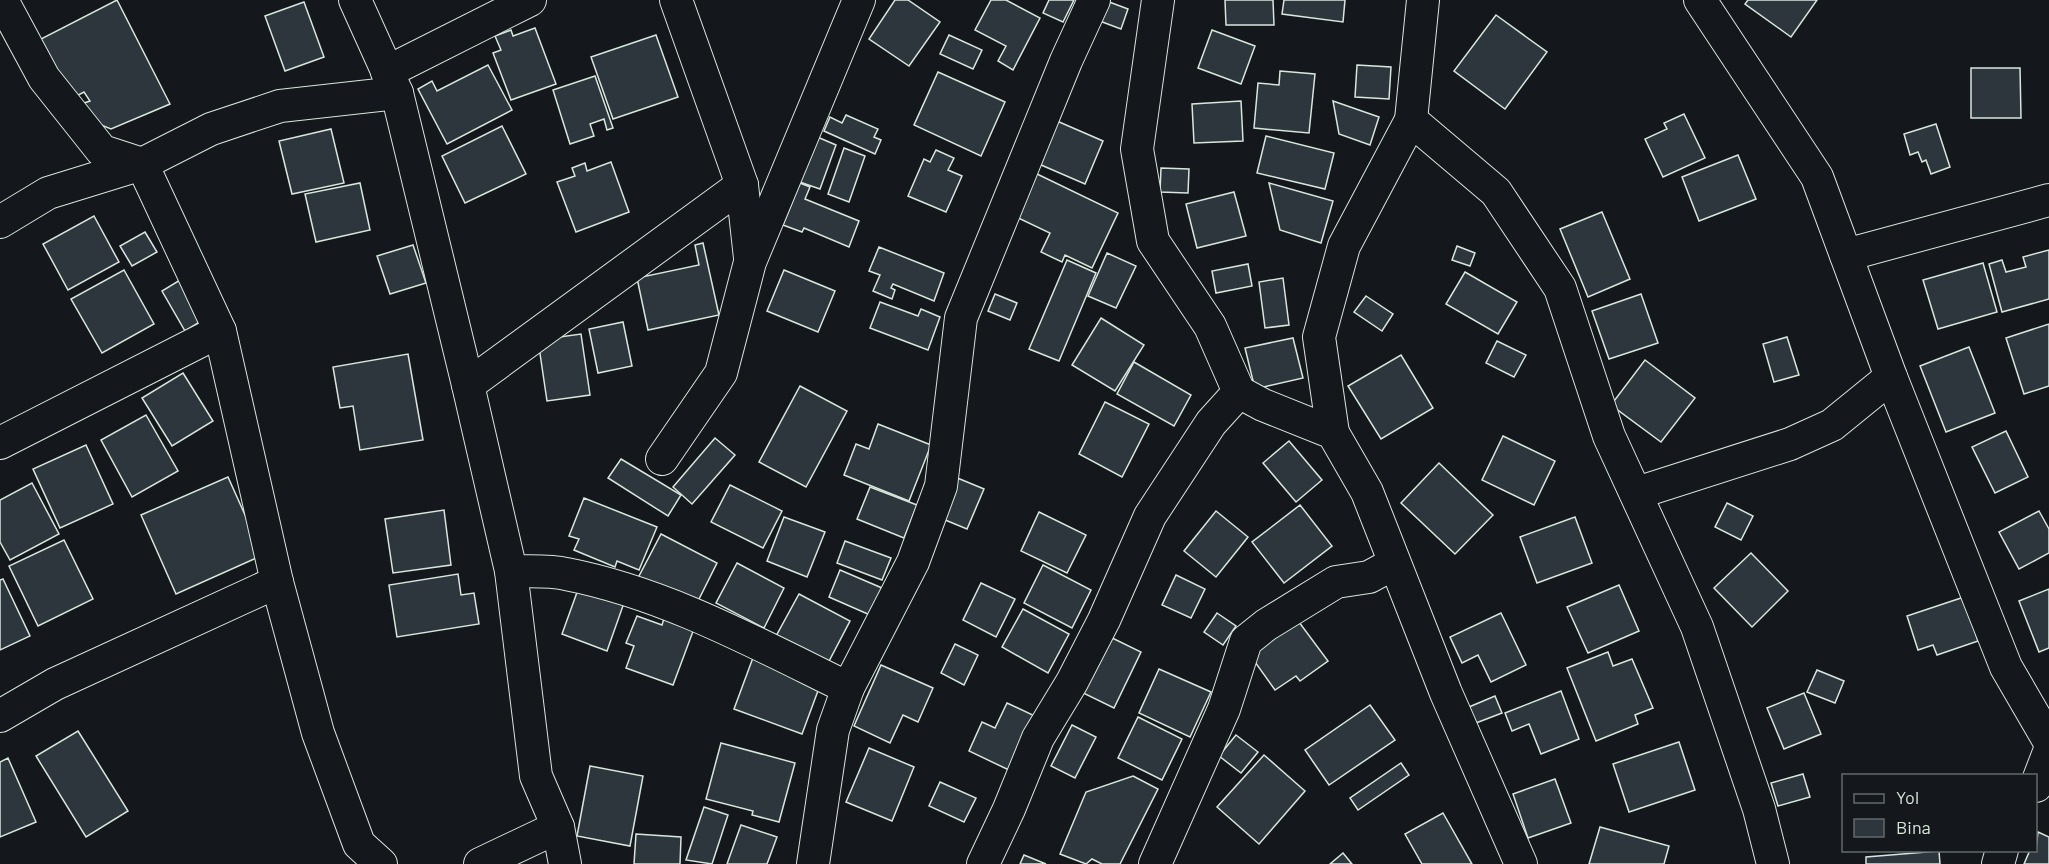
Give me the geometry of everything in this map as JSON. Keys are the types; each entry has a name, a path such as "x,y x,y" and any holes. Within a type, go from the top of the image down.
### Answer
{"street":[{"path":"2,0 44,78 102,152 142,164 220,331 277,582 318,733 359,844 381,864"},
{"path":"356,0 392,82 468,385 511,571 536,776 558,827 565,864"},
{"path":"0,222 48,193 142,164 211,129 280,106 392,82 530,0"},
{"path":"676,0 742,185 750,262"},
{"path":"662,459 721,373 750,262 859,0"},
{"path":"813,864 832,730 848,688 913,562 941,486 961,318 1066,61 1094,0"},
{"path":"1158,0 1137,149 1153,241 1210,326 1239,392 1263,405 1333,433"},
{"path":"1423,0 1412,120 1344,246 1319,337 1333,433 1366,492 1393,564 1521,864"},
{"path":"1700,0 1817,177 1891,377 2006,667 2049,741"},
{"path":"1412,120 1496,192 1560,288 1609,436 1697,627 1759,809 1773,864"},
{"path":"468,385 742,185"},
{"path":"1846,255 2049,200"},
{"path":"0,443 220,331"},
{"path":"1637,493 1790,444 1832,425 1891,377"},
{"path":"983,864 1010,809 1038,738 1072,682 1104,620 1150,516 1211,423 1239,392"},
{"path":"1155,864 1224,709 1246,641 1266,625 1336,582 1369,577 1393,564"},
{"path":"511,571 564,573 625,589 738,635 848,688"},
{"path":"0,716 55,684 277,582"},
{"path":"2037,783 2049,752"},
{"path":"480,864 558,827"}],"building":[{"path":"117,0 170,104 111,129 81,117 75,106 90,101 84,92 69,100 39,40"},
{"path":"895,0 908,0 940,22 909,66 869,39"},
{"path":"991,0 1006,0 1040,18 1013,70 998,61 1006,46 975,30"},
{"path":"1049,0 1074,0 1063,22 1043,13"},
{"path":"1104,0 1128,9 1121,29 1097,20"},
{"path":"1225,0 1273,0 1274,25 1226,25"},
{"path":"1284,0 1345,0 1343,22 1282,14"},
{"path":"1748,0 1817,0 1791,37 1745,4"},
{"path":"304,2 324,57 285,71 265,16"},
{"path":"1496,15 1547,52 1505,109 1454,71"},
{"path":"535,28 556,84 511,100 493,53 501,50 495,36 511,30 513,36"},
{"path":"1212,30 1255,46 1241,84 1198,68"},
{"path":"656,35 678,97 613,119 591,57"},
{"path":"949,35 982,50 973,69 940,54"},
{"path":"488,65 512,110 447,144 418,89 432,81 437,91"},
{"path":"1357,65 1391,67 1389,99 1355,97"},
{"path":"1971,68 2020,68 2021,118 1971,118"},
{"path":"1280,71 1315,74 1309,133 1254,128 1258,83 1279,85"},
{"path":"938,72 1005,102 981,156 914,125"},
{"path":"595,76 613,128 607,130 604,119 590,124 594,136 570,144 553,90"},
{"path":"1241,101 1243,141 1194,143 1192,104"},
{"path":"1333,101 1379,117 1370,145 1339,134"},
{"path":"1684,114 1705,158 1663,177 1645,139 1667,129 1664,123"},
{"path":"846,115 878,129 874,137 881,140 875,154 824,131 830,117 842,123"},
{"path":"1050,118 1103,141 1085,184 1032,161"},
{"path":"1936,124 1950,167 1931,174 1926,160 1922,162 1918,152 1910,155 1904,134"},
{"path":"502,126 526,174 465,203 442,156"},
{"path":"331,129 344,183 292,194 279,141"},
{"path":"808,133 836,145 820,189 791,179"},
{"path":"1266,136 1334,153 1325,189 1257,173"},
{"path":"844,148 865,156 849,202 828,194"},
{"path":"936,150 954,158 948,170 962,176 946,212 908,196 924,159 930,162"},
{"path":"1738,155 1756,199 1699,221 1682,177"},
{"path":"611,162 629,212 576,232 557,182 575,176 572,168 585,163 587,171"},
{"path":"1161,168 1189,169 1188,193 1160,192"},
{"path":"1035,173 1118,213 1092,268 1065,255 1062,262 1041,252 1050,233 1014,216"},
{"path":"360,183 370,230 316,242 305,194"},
{"path":"800,183 810,187 805,199 859,221 849,247 804,228 802,232 783,225"},
{"path":"1269,183 1333,201 1321,243 1280,230"},
{"path":"1234,192 1246,236 1197,248 1186,204"},
{"path":"1602,212 1630,279 1588,297 1560,229"},
{"path":"94,216 119,262 68,290 43,244"},
{"path":"145,232 157,252 132,266 120,246"},
{"path":"703,243 719,315 648,330 637,278 699,265 695,245"},
{"path":"413,245 426,283 390,294 377,256"},
{"path":"1457,246 1475,253 1470,266 1452,260"},
{"path":"879,247 944,273 934,301 893,284 891,288 895,290 892,299 873,291 880,275 869,271"},
{"path":"2049,250 2049,299 2002,312 1989,264 2002,260 2006,272 2026,267 2023,257"},
{"path":"1107,253 1136,266 1116,308 1088,296"},
{"path":"1067,260 1096,273 1059,361 1029,349"},
{"path":"1983,263 1997,312 1938,329 1923,280"},
{"path":"1248,264 1252,286 1216,293 1212,271"},
{"path":"124,270 154,324 102,353 71,299"},
{"path":"784,270 835,291 818,332 767,311"},
{"path":"1465,272 1517,302 1498,334 1446,304"},
{"path":"1283,278 1289,325 1265,328 1259,282"},
{"path":"180,280 203,320 185,331 162,291"},
{"path":"995,294 1017,303 1010,320 988,311"},
{"path":"1641,294 1658,343 1609,359 1592,311"},
{"path":"1366,296 1393,314 1382,331 1354,312"},
{"path":"880,302 918,316 921,309 940,317 928,350 870,328"},
{"path":"1101,318 1144,345 1115,391 1072,365"},
{"path":"623,322 632,366 598,373 589,329"},
{"path":"2049,324 2049,386 2024,394 2006,338"},
{"path":"581,334 590,395 547,401 538,340"},
{"path":"1787,337 1799,375 1774,382 1763,344"},
{"path":"1293,338 1303,378 1255,389 1245,348"},
{"path":"1497,341 1526,355 1514,377 1486,363"},
{"path":"1969,347 1995,413 1946,432 1920,366"},
{"path":"408,354 423,440 360,450 353,406 340,408 333,367"},
{"path":"1401,355 1433,408 1381,439 1348,386"},
{"path":"1645,360 1695,398 1661,442 1611,405"},
{"path":"1134,362 1191,395 1174,426 1117,394"},
{"path":"183,373 213,421 172,446 142,398"},
{"path":"800,386 847,411 806,487 759,462"},
{"path":"1105,402 1149,424 1122,477 1079,454"},
{"path":"146,415 178,471 132,497 101,440"},
{"path":"878,424 931,445 909,501 844,475 856,444 869,449"},
{"path":"2006,431 2028,477 1995,493 1972,447"},
{"path":"1503,436 1555,461 1534,505 1482,480"},
{"path":"715,438 735,455 692,504 673,487"},
{"path":"1289,441 1322,480 1296,502 1263,463"},
{"path":"86,445 113,504 60,528 33,469"},
{"path":"621,459 681,495 668,516 608,478"},
{"path":"1439,463 1493,515 1455,554 1401,503"},
{"path":"228,477 263,555 176,594 141,515"},
{"path":"955,477 984,489 967,529 938,517"},
{"path":"32,483 59,534 10,560 0,542 0,500"},
{"path":"730,485 782,511 763,548 711,522"},
{"path":"870,487 917,505 904,538 857,519"},
{"path":"584,498 657,527 639,570 617,561 615,567 574,550 579,539 569,536"},
{"path":"1727,503 1753,516 1741,540 1715,527"},
{"path":"1300,505 1332,546 1284,583 1252,542"},
{"path":"444,510 451,565 393,573 385,519"},
{"path":"1216,511 1248,537 1216,577 1184,551"},
{"path":"2039,511 2049,529 2049,553 2019,569 1999,532"},
{"path":"1039,512 1086,535 1067,573 1021,551"},
{"path":"784,517 825,532 807,577 767,561"},
{"path":"1575,517 1592,563 1537,583 1520,537"},
{"path":"661,534 717,563 695,607 638,578"},
{"path":"64,540 93,599 38,626 9,566"},
{"path":"845,541 891,558 882,580 837,563"},
{"path":"1751,553 1788,591 1752,627 1714,588"},
{"path":"737,563 784,588 764,628 716,603"},
{"path":"1043,565 1091,590 1072,628 1024,603"},
{"path":"840,570 882,588 870,615 829,597"},
{"path":"458,574 461,595 474,593 479,624 397,637 389,585"},
{"path":"1176,575 1205,589 1191,618 1162,605"},
{"path":"3,579 30,636 0,650 0,580"},
{"path":"981,583 1015,599 996,637 963,620"},
{"path":"580,584 625,600 607,651 562,634"},
{"path":"1619,585 1639,631 1588,653 1567,607"},
{"path":"2049,589 2049,648 2039,652 2019,601"},
{"path":"799,594 850,621 827,665 775,638"},
{"path":"1964,597 1978,641 1937,655 1933,645 1918,650 1907,616"},
{"path":"1023,609 1069,634 1048,673 1002,647"},
{"path":"1217,613 1236,626 1223,645 1204,632"},
{"path":"1501,613 1526,665 1491,682 1478,655 1462,663 1450,637"},
{"path":"1293,614 1328,661 1300,681 1296,676 1275,690 1245,648"},
{"path":"665,615 695,626 673,685 626,668 634,646 626,643 637,616 662,625"},
{"path":"1102,633 1141,652 1114,708 1075,689"},
{"path":"955,644 978,655 964,685 941,673"},
{"path":"1608,652 1613,666 1632,659 1653,708 1635,715 1638,724 1596,741 1567,668"},
{"path":"754,655 822,680 802,734 734,709"},
{"path":"881,665 933,688 918,722 903,715 890,743 854,726"},
{"path":"1159,669 1211,692 1190,737 1139,713"},
{"path":"1817,670 1844,681 1835,703 1807,692"},
{"path":"1561,691 1579,739 1541,754 1529,724 1512,731 1505,713"},
{"path":"1804,693 1821,734 1784,749 1767,708"},
{"path":"1495,696 1502,713 1476,723 1469,707"},
{"path":"1007,703 1037,717 1011,771 969,751 982,722 995,728"},
{"path":"1370,705 1395,740 1329,785 1305,750"},
{"path":"1138,717 1182,739 1162,780 1118,758"},
{"path":"1072,725 1096,737 1075,778 1051,766"},
{"path":"78,731 128,811 86,837 36,756"},
{"path":"1236,735 1258,752 1241,773 1219,756"},
{"path":"1679,742 1695,790 1629,812 1613,764"},
{"path":"721,743 795,763 779,822 752,815 753,811 706,799"},
{"path":"869,748 914,767 892,821 846,802"},
{"path":"1264,755 1305,791 1259,844 1217,807"},
{"path":"8,758 36,822 0,837 0,762"},
{"path":"1401,763 1409,775 1358,810 1350,798"},
{"path":"590,766 643,776 630,846 577,836"},
{"path":"1803,774 1810,797 1778,806 1771,783"},
{"path":"1133,776 1158,789 1120,864 1102,864 1092,859 1086,864 1060,854 1086,792"},
{"path":"1555,779 1571,823 1528,838 1513,794"},
{"path":"940,782 976,798 964,822 929,806"},
{"path":"704,807 728,815 712,864 686,860"},
{"path":"1443,813 1472,864 1422,864 1405,834"},
{"path":"741,825 777,837 767,864 727,864"},
{"path":"1600,827 1669,846 1664,864 1589,864"},
{"path":"2038,832 2049,837 2049,864 2024,864 2029,852 2037,852"},
{"path":"636,834 681,837 680,864 634,864"},
{"path":"1939,852 1940,864 1866,864 1866,857"},
{"path":"1343,853 1352,864 1330,864"},
{"path":"1024,855 1046,864 1020,864"}]}
